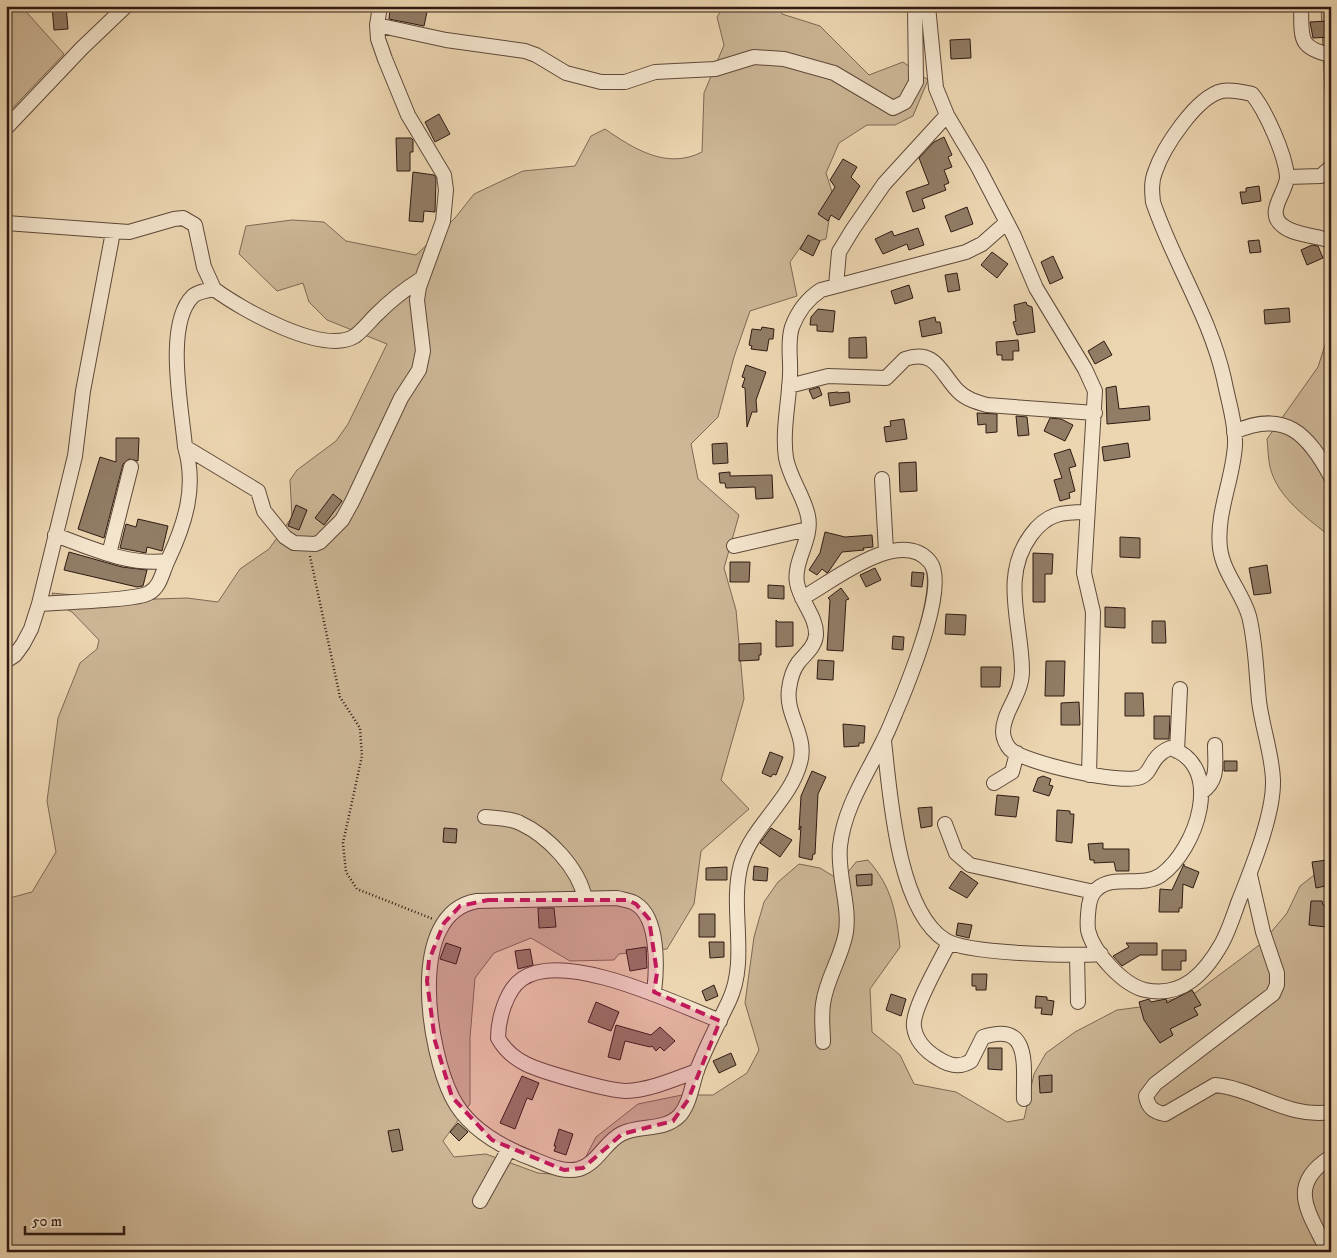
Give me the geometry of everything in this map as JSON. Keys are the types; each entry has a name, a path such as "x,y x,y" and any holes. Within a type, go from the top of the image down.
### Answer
{"street":[{"path":"6,128 82,48 126,6"},
{"path":"185,446 258,491 264,511 285,537 294,543 307,545 320,542 342,520 401,398 419,370 423,351 417,300 421,279 443,221 446,206 444,176 408,115 385,59 378,39 377,25 380,6"},
{"path":"377,25 446,40 524,51 536,55 566,73 601,82 625,82 655,72 715,69 754,57 784,59 834,73 893,108 905,102 916,82 914,6"},
{"path":"928,6 936,88 947,115 978,167 1007,222 1021,250 1036,288 1093,384 1095,413 1084,573 1094,612 1090,775"},
{"path":"1300,6 1304,43 1309,49 1331,55"},
{"path":"1087,512 1065,512 1042,522 1026,542 1019,556 1014,572 1014,591 1022,656 1021,686 1004,724 1003,732 1010,749 1017,753 1090,775 1140,778 1146,774 1156,755 1170,748 1186,755 1194,765 1201,783 1202,792 1199,811 1181,853 1174,863 1154,879 1145,882 1111,883 1094,892 1090,898 1088,930 1100,954 1124,980 1136,987 1159,990 1188,986 1200,976 1211,962 1224,939 1250,874 1269,808 1273,778 1259,706 1254,640 1251,625 1244,601 1226,571 1220,552 1219,534 1235,447 1223,375 1211,336 1152,202 1153,179 1162,156 1196,108 1209,97 1222,91 1237,90 1252,94 1262,105 1269,118 1287,177 1277,203 1277,219 1281,225 1289,229 1331,241"},
{"path":"836,286 838,252 884,184 947,115"},
{"path":"1287,177 1322,176 1331,167"},
{"path":"6,223 129,232 174,219 190,221 195,225 204,267 214,289 257,315 285,328 317,339 339,342 355,336 386,305 421,279"},
{"path":"654,992 656,973 653,935 649,919 636,904 627,900 585,899 467,902 453,910 444,923 429,960 427,980 435,1041 452,1097 460,1110 492,1140 509,1149 564,1170 583,1168 622,1134 662,1125 673,1120 682,1112 688,1100 697,1071 733,992 736,979 738,898 741,865 749,844 794,778 801,760 798,726 790,713 788,701 789,688 796,665 809,652 816,640 816,633 815,624 802,598 796,572 808,529 808,516 791,476 786,457 785,440 789,386 788,344 792,328 801,308 812,296 821,290 966,252 982,244 1007,222"},
{"path":"6,661 15,655 27,637 39,604 74,456 83,391 113,232"},
{"path":"39,604 132,597 148,593 158,585 184,522 189,501 189,461 185,446 176,369 182,316 193,296 199,292 214,289"},
{"path":"789,386 828,376 882,379 892,374 905,360 922,357 935,362 957,390 976,402 987,405 1095,413"},
{"path":"1234,432 1256,424 1281,424 1303,438 1317,454 1331,477"},
{"path":"109,554 131,467"},
{"path":"882,479 886,551"},
{"path":"734,546 808,529"},
{"path":"55,535 109,554 151,564 167,561"},
{"path":"802,598 869,557 886,551 899,550 919,555 931,563 934,572 932,602 918,660 884,741 866,772 843,830 840,860 846,932 823,1005 823,1042"},
{"path":"1177,751 1180,689"},
{"path":"884,741 894,824 909,885 930,926 949,943 971,948 1078,955 1100,954"},
{"path":"1202,792 1212,785 1215,774 1215,746"},
{"path":"994,783 1012,772 1017,753"},
{"path":"485,817 520,823 537,834 550,845 580,880 585,899"},
{"path":"945,824 956,853 970,865 1094,892"},
{"path":"1250,874 1263,932 1277,973 1277,985 1273,994 1154,1084 1146,1096 1147,1103 1152,1110 1165,1114 1215,1085 1234,1089 1304,1113 1331,1112"},
{"path":"949,943 914,1017 917,1038 925,1049 938,1059 948,1064 959,1066 971,1061 983,1036 994,1033 1016,1038 1022,1046 1024,1099"},
{"path":"1078,955 1078,1002"},
{"path":"697,1071 654,1086 625,1091 615,1090 526,1064 508,1052 498,1038 502,1015 508,998 522,979 544,972 574,972 606,978 654,992 720,1020"},
{"path":"480,1201 509,1149"},
{"path":"1328,1252 1310,1213 1303,1188 1306,1180 1313,1172 1331,1157"}],"path":[{"path":"307,545 340,697 360,728 362,756 343,843 346,872 357,889 444,923"}],"highlighted area":[{"path":"488,900 627,900 636,904 649,919 657,973 654,992 720,1021 688,1100 673,1121 622,1134 583,1168 564,1170 492,1140 452,1097 435,1041 427,981 429,960 444,923 460,906"}],"shaded area":[{"path":"6,6 21,6 64,54 6,115"},
{"path":"724,6 779,6 782,14 820,26 869,75 903,62 928,80 913,116 895,125 867,125 839,143 826,173 833,195 826,239 802,245 790,262 797,296 750,311 734,357 718,417 691,444 698,479 739,515 724,568 736,610 744,699 721,780 749,809 701,851 694,904 667,949 619,954 614,960 570,961 531,938 494,953 475,978 470,1038 470,1104 443,1141 454,1157 486,1154 538,1173 576,1176 596,1137 638,1104 682,1095 713,1095 747,1073 759,1050 745,1003 754,937 764,902 778,882 799,864 820,868 833,876 845,876 856,862 868,860 888,890 897,922 900,947 870,989 872,1032 900,1055 914,1084 956,1092 1007,1122 1024,1119 1034,1074 1046,1053 1075,1032 1117,1010 1148,1006 1195,993 1262,943 1287,913 1300,886 1331,862 1331,1252 6,1252 6,899 32,892 56,852 47,801 58,718 80,663 97,649 99,640 72,612 58,605 52,593 125,600 187,598 218,602 240,569 269,549 292,517 290,480 297,470 336,441 348,424 387,344 327,320 309,302 303,283 277,291 239,254 246,226 292,220 324,222 346,241 416,255 455,218 474,194 523,171 575,166 591,136 605,129 627,144 651,155 676,159 702,152 704,93 724,45 717,17"},
{"path":"1321,6 1331,6 1331,209 1322,30"},
{"path":"1331,326 1331,537 1294,506 1279,488 1270,467 1267,439 1318,367"}],"building":[{"path":"52,6 66,6 68,29 54,30"},
{"path":"402,6 424,6 423,11 427,12 424,26 389,19 390,10 402,11"},
{"path":"1329,21 1330,37 1313,38 1310,22"},
{"path":"970,39 971,58 951,59 950,40"},
{"path":"439,114 450,134 435,142 425,122"},
{"path":"944,137 952,155 948,157 952,167 944,170 949,183 944,185 946,190 922,199 925,208 913,212 906,192 929,184 919,158 934,142"},
{"path":"396,138 411,138 413,140 413,152 410,152 410,171 397,171"},
{"path":"843,159 857,167 851,177 860,186 839,220 831,215 828,221 818,214 835,187 830,180"},
{"path":"413,172 434,175 436,178 435,212 424,211 423,222 409,221"},
{"path":"1259,186 1261,201 1242,204 1240,192 1246,192 1246,188"},
{"path":"967,207 973,224 951,232 945,216"},
{"path":"918,228 924,245 909,250 907,244 883,254 875,239 892,231 894,236"},
{"path":"808,235 820,241 813,256 800,249"},
{"path":"1259,240 1261,252 1250,253 1248,241"},
{"path":"1312,245 1318,246 1323,258 1307,265 1301,250"},
{"path":"992,252 1008,264 997,278 981,265"},
{"path":"1053,256 1063,278 1050,284 1041,262"},
{"path":"957,273 960,290 948,292 945,275"},
{"path":"909,285 913,298 895,304 891,291"},
{"path":"1026,302 1027,305 1032,307 1035,332 1017,335 1013,322 1016,321 1014,305"},
{"path":"1289,308 1290,322 1265,324 1264,310"},
{"path":"818,309 835,311 833,332 817,331 817,325 810,325 811,317"},
{"path":"935,317 936,322 940,322 942,333 922,337 919,321"},
{"path":"762,327 774,329 773,339 769,339 767,351 751,349 752,346 749,345 752,329 761,330"},
{"path":"866,337 867,358 849,358 849,338"},
{"path":"1018,340 1019,351 1013,351 1013,360 1002,360 1002,355 997,355 996,342"},
{"path":"1104,341 1112,355 1095,364 1088,351"},
{"path":"746,365 766,372 756,400 757,412 752,412 747,427 745,388 742,387 745,378 742,377"},
{"path":"1116,386 1119,409 1149,406 1150,420 1107,424 1106,388"},
{"path":"819,387 822,395 813,399 809,390"},
{"path":"849,392 850,402 830,406 828,393"},
{"path":"977,413 997,414 997,432 986,433 986,424 978,425"},
{"path":"1016,416 1027,417 1029,435 1018,436"},
{"path":"1050,418 1061,419 1073,425 1065,441 1044,431"},
{"path":"904,419 907,439 886,442 884,427 891,426 890,421"},
{"path":"116,438 139,438 138,461 129,459 123,464 104,538 78,529 100,457 116,462"},
{"path":"727,443 728,463 713,464 712,444"},
{"path":"1128,443 1130,457 1104,461 1102,447"},
{"path":"1070,449 1076,466 1069,468 1075,491 1069,493 1070,498 1060,501 1054,480 1062,478 1054,454"},
{"path":"916,462 917,491 900,492 899,463"},
{"path":"730,472 730,476 772,475 773,498 756,499 755,487 726,488 725,483 720,483 719,473"},
{"path":"333,494 342,501 324,525 315,518"},
{"path":"296,505 307,510 299,530 288,526"},
{"path":"138,519 168,526 162,551 147,547 146,553 120,548 126,524 136,527"},
{"path":"825,532 845,537 872,535 873,547 863,548 864,550 842,552 827,573 822,569 817,575 809,570 820,553"},
{"path":"1120,537 1140,538 1140,558 1120,557"},
{"path":"69,552 122,567 147,570 143,586 137,587 64,570"},
{"path":"1033,553 1053,554 1052,574 1045,574 1045,602 1033,602"},
{"path":"730,562 750,562 749,582 730,582"},
{"path":"1267,565 1271,593 1254,595 1249,568"},
{"path":"875,568 881,580 866,587 860,575"},
{"path":"912,572 924,573 922,587 911,586"},
{"path":"768,585 784,586 784,599 768,598"},
{"path":"841,588 849,599 846,600 843,651 827,650 830,600 828,598"},
{"path":"1105,607 1125,608 1125,628 1105,627"},
{"path":"946,614 966,615 965,635 945,634"},
{"path":"776,620 778,622 793,622 793,646 776,647"},
{"path":"1152,621 1165,621 1166,643 1152,643"},
{"path":"893,636 904,637 903,650 892,649"},
{"path":"761,643 759,660 739,661 739,644"},
{"path":"818,660 834,661 833,680 817,679"},
{"path":"1046,661 1065,661 1064,696 1045,696"},
{"path":"981,667 1001,667 1000,687 981,687"},
{"path":"1125,693 1143,693 1144,716 1125,716"},
{"path":"1079,702 1080,725 1061,725 1061,703"},
{"path":"1154,716 1170,716 1169,739 1154,739"},
{"path":"843,724 865,726 864,743 859,743 859,746 844,747"},
{"path":"770,752 783,757 776,775 773,774 771,777 762,773"},
{"path":"1224,761 1237,761 1237,771 1224,771"},
{"path":"812,771 826,777 818,794 815,854 813,854 812,860 799,857 801,826 799,830 801,796"},
{"path":"1043,776 1051,779 1049,785 1053,786 1049,796 1033,791 1038,778"},
{"path":"997,795 1019,797 1016,817 995,815"},
{"path":"932,807 932,826 921,828 918,808"},
{"path":"1057,810 1070,811 1070,814 1074,814 1072,843 1056,841"},
{"path":"444,828 457,829 456,843 443,842"},
{"path":"771,828 792,840 780,857 760,843"},
{"path":"1103,843 1103,849 1129,849 1129,871 1116,871 1114,862 1094,863 1094,860 1090,860 1088,844"},
{"path":"1327,860 1330,885 1316,888 1312,862"},
{"path":"1184,864 1184,866 1199,872 1193,888 1183,884 1182,908 1179,908 1179,912 1159,912 1160,889 1172,890"},
{"path":"754,866 768,868 767,881 753,880"},
{"path":"727,867 727,880 706,880 706,868"},
{"path":"961,871 978,883 967,898 949,888"},
{"path":"872,874 872,885 857,886 856,875"},
{"path":"1311,901 1322,901 1323,905 1327,906 1326,927 1309,925"},
{"path":"538,908 554,908 556,927 539,928"},
{"path":"699,914 715,914 715,937 699,937"},
{"path":"958,923 972,925 969,938 956,935"},
{"path":"709,942 724,942 724,957 710,958"},
{"path":"446,943 461,948 456,964 440,959"},
{"path":"1126,943 1157,943 1157,955 1140,955 1122,966 1113,956 1129,947"},
{"path":"646,947 647,968 630,971 626,950"},
{"path":"530,949 533,965 518,969 515,951"},
{"path":"1162,950 1186,950 1186,961 1181,961 1181,970 1162,970"},
{"path":"972,974 987,974 986,990 976,990 976,986 972,986"},
{"path":"714,985 718,996 706,1001 702,991"},
{"path":"1192,990 1201,1005 1194,1008 1198,1015 1170,1029 1173,1035 1160,1043 1144,1020 1139,1002 1149,999 1151,1002 1166,999 1167,1003"},
{"path":"891,994 906,999 901,1016 886,1010"},
{"path":"1036,996 1047,997 1047,1000 1054,1001 1052,1015 1041,1014 1042,1008 1035,1008"},
{"path":"596,1002 619,1012 611,1031 588,1022"},
{"path":"616,1025 651,1035 660,1027 675,1041 664,1051 660,1047 656,1051 652,1046 625,1041 620,1060 608,1057"},
{"path":"988,1048 1002,1048 1002,1070 988,1069"},
{"path":"731,1053 736,1065 719,1073 713,1061"},
{"path":"1052,1075 1052,1092 1040,1093 1039,1076"},
{"path":"522,1076 539,1083 532,1100 527,1098 515,1129 500,1123"},
{"path":"458,1123 468,1132 459,1141 450,1132"},
{"path":"399,1129 403,1150 392,1152 388,1131"},
{"path":"559,1129 573,1134 566,1155 554,1151"}]}
